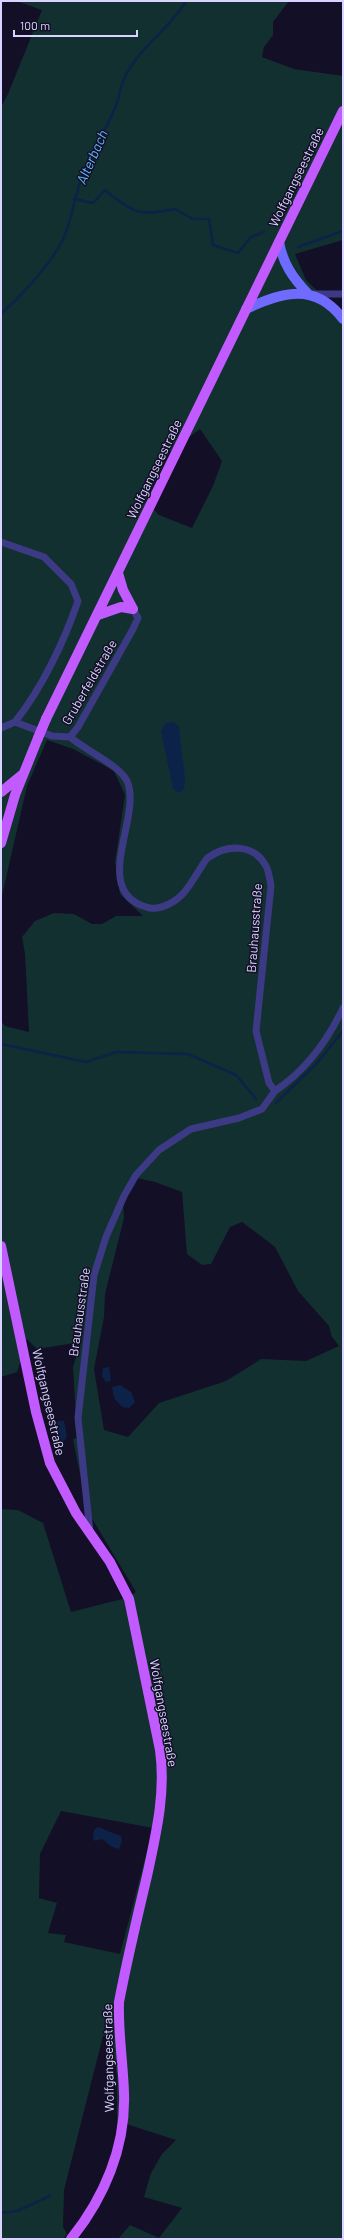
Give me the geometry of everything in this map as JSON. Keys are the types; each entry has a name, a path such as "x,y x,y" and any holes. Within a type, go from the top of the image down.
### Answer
{"main road":[{"name":"Wolfgangseestraße","path":"1,843 23,773 46,719 343,111"},
{"path":"279,242 282,258 290,272 308,294 332,307 343,319"},
{"path":"246,309 282,295 308,294"},
{"path":"118,573 123,590 134,609"},
{"path":"98,615 121,607 134,609"},
{"path":"1,792 23,773"},
{"path":"1,816 6,826"},
{"name":"Wolfgangseestraße","path":"1,1246 43,1443 58,1482 110,1562 129,1599 160,1750 162,1788 156,1834 119,2002 118,2026 124,2094 122,2131 110,2174 98,2200 84,2223 71,2239"}],"street":[{"path":"308,294 343,294"},
{"path":"1,542 44,558 71,584 78,601 67,633 30,702 15,722 1,728"},
{"name":"Gruberfeldstraße","path":"15,722 52,736 70,737 78,727 133,629 138,618 134,609"},
{"name":"Brauhausstraße","path":"70,737 84,749 118,769 127,781 129,794 128,818 119,868 120,881 124,890 134,901 146,907 159,909 181,898 208,857 231,847 252,851 266,866 272,886 256,1031 269,1082 275,1091"},
{"name":"Brauhausstraße","path":"90,1532 78,1418 94,1275 106,1237 124,1196 136,1175 159,1150 191,1128 239,1118 262,1109 275,1091 294,1078 315,1055 343,1008"}],"green space":[{"path":"16,1 289,1 273,22 273,35 264,47 262,57 294,69 343,76 343,240 295,254 306,280 343,316 343,2239 118,2239 130,2225 159,2238 182,2208 144,2197 151,2173 162,2154 176,2140 117,2121 117,2076 111,2034 103,2036 64,2190 63,2227 67,2234 63,2239 1,2239 1,1509 18,1510 43,1523 71,1612 126,1598 136,1592 87,1510 73,1439 77,1438 73,1367 81,1342 37,1349 27,1339 17,1372 1,1377 1,1021 5,1026 29,1032 25,954 22,937 35,921 54,913 74,914 92,924 102,924 116,916 143,916 120,894 115,862 125,795 114,771 73,749 47,740 27,786 1,900 1,107 8,94 42,10","holes":["200,429 222,461 213,486 192,528 159,515 146,501 169,452","136,1178 155,1182 182,1192 187,1254 202,1265 211,1264 230,1227 242,1222 275,1247 298,1291 329,1326 332,1337 339,1346 306,1361 261,1359 226,1381 159,1403 128,1437 104,1430 94,1369 104,1317 105,1294 124,1218 123,1202","61,1811 153,1828 120,1954 64,1942 66,1935 48,1933 57,1903 39,1898 40,1854"]}],"water":[{"path":"174,722 179,727 185,780 184,789 178,793 173,789 161,731 166,723"},
{"path":"109,1367 111,1381 106,1382 102,1376 103,1368"},
{"path":"120,1385 131,1392 135,1402 129,1408 122,1407 114,1398 112,1387"},
{"path":"58,1421 64,1421 67,1436 63,1443 58,1441 54,1428"},
{"path":"98,1827 121,1836 122,1841 119,1849 112,1847 102,1839 95,1841 93,1838 94,1830"}],"waterway":[{"name":"Alterbach","path":"1,314 31,284 62,242 69,224 81,179 115,108 124,79 137,58 171,21 186,1"},
{"path":"74,199 93,203 105,190 130,208 137,211 152,212 175,209 193,219 209,219 213,245 238,253 251,237 264,232"},
{"path":"298,247 343,231"},
{"path":"276,1103 317,1063 343,1031"},
{"path":"1,1044 86,1062 116,1052 188,1054 236,1075 256,1099"},
{"path":"1,2213 17,2211 50,2196"}]}
